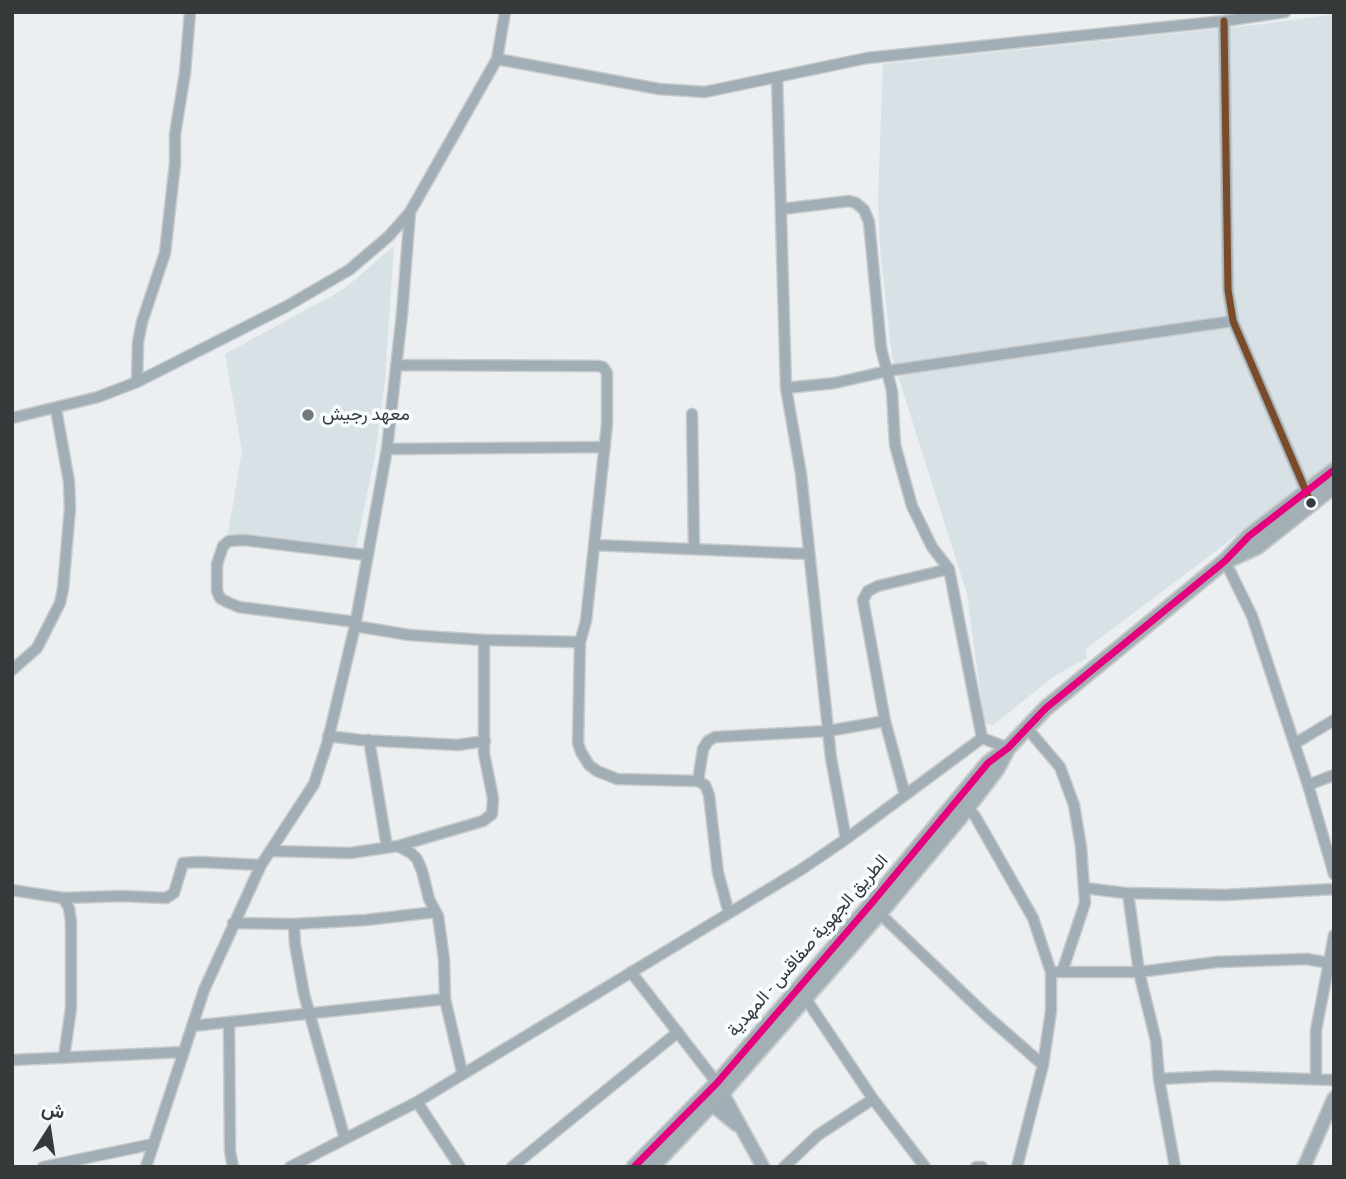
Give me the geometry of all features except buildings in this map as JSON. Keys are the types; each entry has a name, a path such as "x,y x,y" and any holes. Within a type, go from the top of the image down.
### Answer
{"main road":[{"name":"الطريق الجهوية صفاقس - المهدية","path":"1308,497 1334,470"},
{"name":"الطريق الجهوية صفاقس - المهدية","path":"720,1087 963,804 997,769 1008,748 1046,708 1225,561 1249,536 1308,497 1334,486"},
{"name":"الطريق الجهوية صفاقس - المهدية","path":"634,1167 706,1101 806,999 875,909"},
{"name":"الطريق الجهوية صفاقس - المهدية","path":"652,1167 706,1101"}],"street":[{"path":"137,382 138,342 142,323 165,253 175,164 175,134 185,73 190,12"},
{"path":"12,418 98,397 137,382 287,306 349,270 389,236 410,212 497,59 505,12"},
{"path":"497,59 659,89 705,92 867,58 1224,21 1285,12"},
{"path":"1224,21 1228,290 1233,321 1308,497"},
{"path":"777,78 786,388 801,474 828,731 846,839"},
{"path":"782,209 849,201 864,210 869,222 881,348 892,391 893,433 906,489 932,547 950,569 982,738"},
{"path":"149,1163 204,990 261,866 314,784 328,736 355,624 387,449 410,212"},
{"path":"786,388 835,383 887,371 1233,321"},
{"path":"396,365 603,368 607,373 605,447 586,621 580,642 578,743 589,765 618,779 698,781 705,785 709,795 718,873 729,913"},
{"path":"12,670 37,648 60,603 63,589 70,508 69,482 55,409"},
{"path":"692,414 694,548"},
{"path":"387,449 605,447"},
{"path":"367,555 244,540 229,541 223,546 217,564 217,591 220,598 239,607 409,635 580,642"},
{"path":"594,545 809,554"},
{"path":"1225,561 1252,616 1308,785 1334,874"},
{"path":"905,795 885,721 863,600 868,591 878,586 950,569"},
{"path":"270,851 302,854 349,853 398,846 483,821 492,814 494,808 484,754 484,640"},
{"path":"1294,744 1334,720"},
{"path":"698,781 703,749 708,741 715,737 828,731 885,721"},
{"path":"1027,727 1060,767 1074,805 1085,888 1082,915 1062,972"},
{"path":"328,736 458,745 485,741"},
{"path":"982,738 1008,748"},
{"path":"290,1167 314,1162 345,1139 416,1102 802,869 982,738"},
{"path":"369,740 387,847"},
{"path":"1308,785 1334,775"},
{"path":"963,804 975,817 1003,863 1032,918 1051,972 1051,1011 1043,1065 1017,1167"},
{"path":"398,846 417,859 435,912 444,959 445,999 462,1072"},
{"path":"12,890 63,898 166,898 174,893 183,863 261,866"},
{"path":"1085,888 1128,893 1225,894 1334,889"},
{"path":"1128,893 1139,972 1156,1041 1159,1079 1175,1167"},
{"path":"63,898 69,908 71,922 71,1008 64,1057"},
{"path":"875,909 1043,1065"},
{"path":"233,923 294,924 366,920 435,912"},
{"path":"294,924 299,969 345,1139"},
{"path":"1316,1079 1316,1030 1334,934"},
{"path":"1051,972 1139,972 1217,962 1307,959 1329,963"},
{"path":"631,972 720,1087 763,1167"},
{"path":"192,1026 445,999"},
{"path":"806,999 873,1099 925,1167"},
{"path":"229,1022 230,1151 233,1167"},
{"path":"512,1167 678,1032"},
{"path":"12,1060 183,1052"},
{"path":"1159,1079 1217,1076 1334,1080"},
{"path":"1307,1166 1334,1098"},
{"path":"784,1167 818,1135 873,1099"},
{"path":"706,1101 740,1127"},
{"path":"416,1102 460,1167"},
{"path":"43,1167 153,1144"},
{"path":"976,1167 982,1167"}],"shaded area":[{"path":"1334,14 1334,462 1086,649 1087,658 1053,677 993,725 987,724 984,720 967,594 892,357 880,248 878,199 883,64 1255,25"},
{"name":"معهد رجيش","path":"394,246 385,380 375,455 356,548 228,534 242,451 225,354 344,289"}],"transit line":[{"path":"1224,21 1228,290 1233,321 1311,503"},
{"path":"634,1167 717,1083 988,763 1008,748 1046,708 1225,561 1249,536 1334,470"}],"place":[{"name":"معهد رجيش","path":"308,415"}]}
